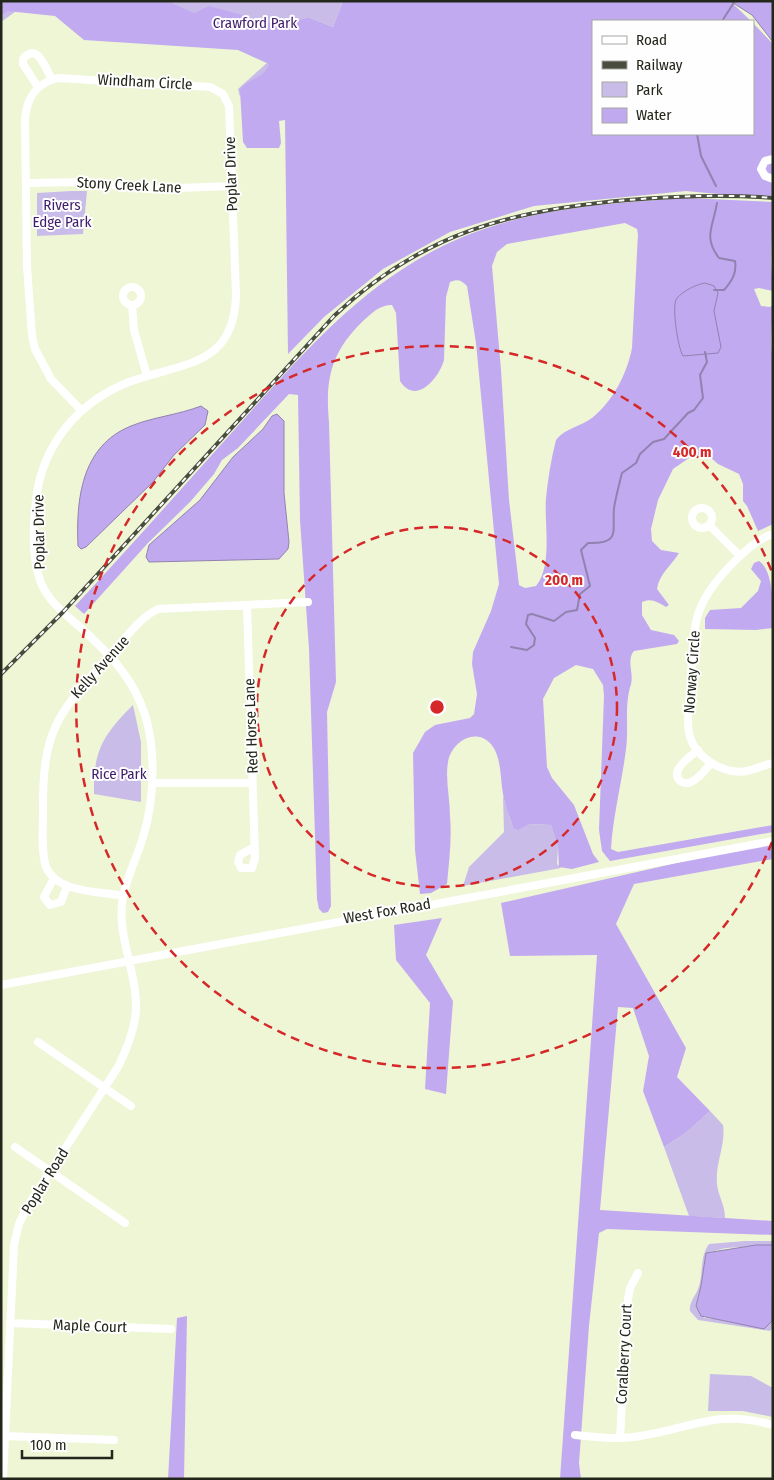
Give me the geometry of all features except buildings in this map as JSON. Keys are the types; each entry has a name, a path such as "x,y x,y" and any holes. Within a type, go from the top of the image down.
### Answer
{"street":[{"path":"52,80 39,55 30,53 25,56 22,62 38,87 29,99 25,114 30,324 35,349 51,379 81,410"},
{"name":"Windham Circle","path":"38,87 52,80 68,78 204,86 223,94 229,106"},
{"name":"Poplar Drive","path":"128,960 121,921 123,896 148,822 152,784 150,739 143,707 130,681 110,656 54,603 41,583 37,565 36,502 41,476 48,455 59,435 81,410 111,390 147,376 188,366 203,359 219,347 231,326 236,295 229,106"},
{"path":"773,159 764,161 761,169 765,176 773,179"},
{"name":"Stony Creek Lane","path":"27,183 82,182 151,189 232,186"},
{"path":"132,306 134,330 147,376"},
{"path":"709,524 740,556"},
{"name":"Norway Circle","path":"773,534 754,543 740,556 707,592 699,610 693,632 689,732 698,750 711,763 729,770 746,771 773,763"},
{"name":"Kelly Avenue","path":"53,880 44,862 42,779 48,744 57,722 72,698 140,622 158,609 308,602"},
{"name":"Red Horse Lane","path":"247,605 254,847"},
{"path":"698,750 678,769 677,775 680,780 685,783 692,782 711,763"},
{"path":"152,784 252,783"},
{"name":"West Fox Road","path":"1,985 773,841"},
{"path":"67,886 61,902 50,905 44,897 53,880 67,886 123,896"},
{"name":"Poplar Road","path":"3,1479 12,1262 19,1224 27,1206 118,1067 130,1042 135,1017 134,990 128,960"},
{"path":"38,1042 131,1106"},
{"path":"15,1147 125,1223"},
{"name":"Coralberry Court","path":"620,1438 628,1299 630,1288 638,1273"},
{"name":"Maple Court","path":"10,1323 171,1329"},
{"path":"575,1435 620,1438 657,1433 713,1418 735,1418 773,1425"},
{"path":"5,1436 114,1440"}],"green space":[{"name":"Crawford Park","path":"1,1 343,1 333,27 308,17 282,27 279,61 240,97 238,89 268,62 269,49 57,9 22,7 1,22"},
{"path":"1,1 167,1 194,13 209,6 282,26 308,17 333,27 343,1 730,1 750,20 592,20 592,135 754,135 754,24 773,44 773,199 686,191 534,206 450,232 383,269 324,317 288,354 285,120 279,121 281,143 279,148 247,148 243,142 240,90 247,83 264,73 269,64 238,50 84,40 55,16 7,11 1,16"},
{"name":"Rivers Edge Park","path":"87,191 83,234 37,236 37,193"},
{"path":"687,198 773,202 771,262 773,291 759,288 754,289 761,306 770,307 773,305 771,340 773,355 773,524 758,531 743,501 743,484 739,474 718,464 710,457 692,456 673,469 658,500 651,529 652,541 661,550 679,553 663,574 657,589 669,605 666,607 657,602 642,602 642,615 651,630 674,635 679,641 677,644 634,651 631,658 632,680 628,700 627,741 611,849 618,852 773,825 773,832 610,861 602,851 599,830 603,685 593,669 576,665 554,678 543,699 547,767 552,778 574,805 593,854 599,862 572,869 559,867 558,847 551,825 529,824 518,830 513,828 504,798 497,754 490,743 484,738 470,737 458,743 448,762 447,775 451,833 447,884 431,893 420,894 415,850 413,753 425,732 435,725 470,718 474,714 477,694 472,664 473,652 491,611 499,584 476,343 467,286 457,280 450,282 446,297 444,360 437,374 426,387 413,391 406,388 400,381 396,313 392,305 383,306 376,310 352,332 337,355 332,367 328,407 336,682 327,712 331,906 328,912 323,913 319,909 317,899 309,649 300,520 298,395 289,394 238,448 222,460 214,474 190,502 148,543 84,614 75,606 294,364 354,305 387,280 422,257 461,238 503,223 548,212 618,203","holes":["625,223 637,229 632,348 627,368 613,395 600,411 583,424 568,430 556,440 546,498 547,544 544,567 536,586 525,588 519,585 509,500 492,266 497,252 507,244"]},
{"path":"759,561 768,573 770,581 773,601 773,628 756,630 705,629 705,618 710,610 741,608 758,591 761,581 751,569 754,563"},
{"name":"Rice Park","path":"133,705 141,742 141,802 94,794 95,766 102,745 107,735"},
{"path":"503,796 513,828 529,824 551,825 558,847 557,864 561,868 463,886 469,867 504,832"},
{"path":"773,841 773,859 634,884 616,924 686,1048 677,1077 710,1111 687,1132 664,1147 643,1091 649,1056 633,1008 618,1007 600,1210 773,1221 773,1235 607,1229 599,1233 589,1326 579,1463 581,1479 560,1479 597,955 510,956 501,903"},
{"path":"442,918 426,955 453,1001 446,1094 425,1089 430,1003 396,960 394,925"},
{"path":"710,1111 723,1125 724,1132 717,1176 725,1218 689,1216 664,1147 687,1132"},
{"path":"773,1241 773,1245 726,1248 706,1253 696,1306 704,1318 764,1329 773,1319 773,1328 770,1331 698,1320 690,1311 691,1302 700,1283 704,1255 709,1244"},
{"path":"187,1316 184,1479 168,1479 177,1318"},
{"path":"710,1374 751,1376 773,1388 773,1417 743,1411 708,1411"}],"water":[{"path":"730,1 773,1 773,42 752,15"},
{"path":"705,283 714,286 718,293 714,311 721,347 718,353 683,356 676,327 675,302 686,290"},
{"path":"201,406 208,411 205,425 174,455 153,482 86,547 81,549 78,546 78,511 81,493 85,476 101,447 114,435 131,426"},
{"path":"277,414 284,421 284,493 288,549 279,559 149,562 146,557 149,545 200,500 233,457 263,429 272,416"},
{"path":"756,1245 773,1245 772,1321 764,1329 701,1316 696,1306 706,1253"}],"waterway":[{"path":"723,20 735,1"},
{"path":"697,135 701,156 716,186"},
{"path":"714,290 724,290 733,277 735,269 735,261 719,258 711,244 710,232 717,203"},
{"path":"511,647 527,650 534,645 535,638 526,624 528,615 532,614 554,621 566,612 577,610 580,594 590,586 581,550 588,543 606,541 613,535 614,508 622,473 636,463 640,454 653,442 664,439 688,413 694,410 703,398 700,375 707,362 705,352"}],"railway":[{"path":"1,674 63,612 334,316 367,288 401,264 435,245 470,231 507,219 545,211 585,204 664,197 719,196 773,198"}]}
